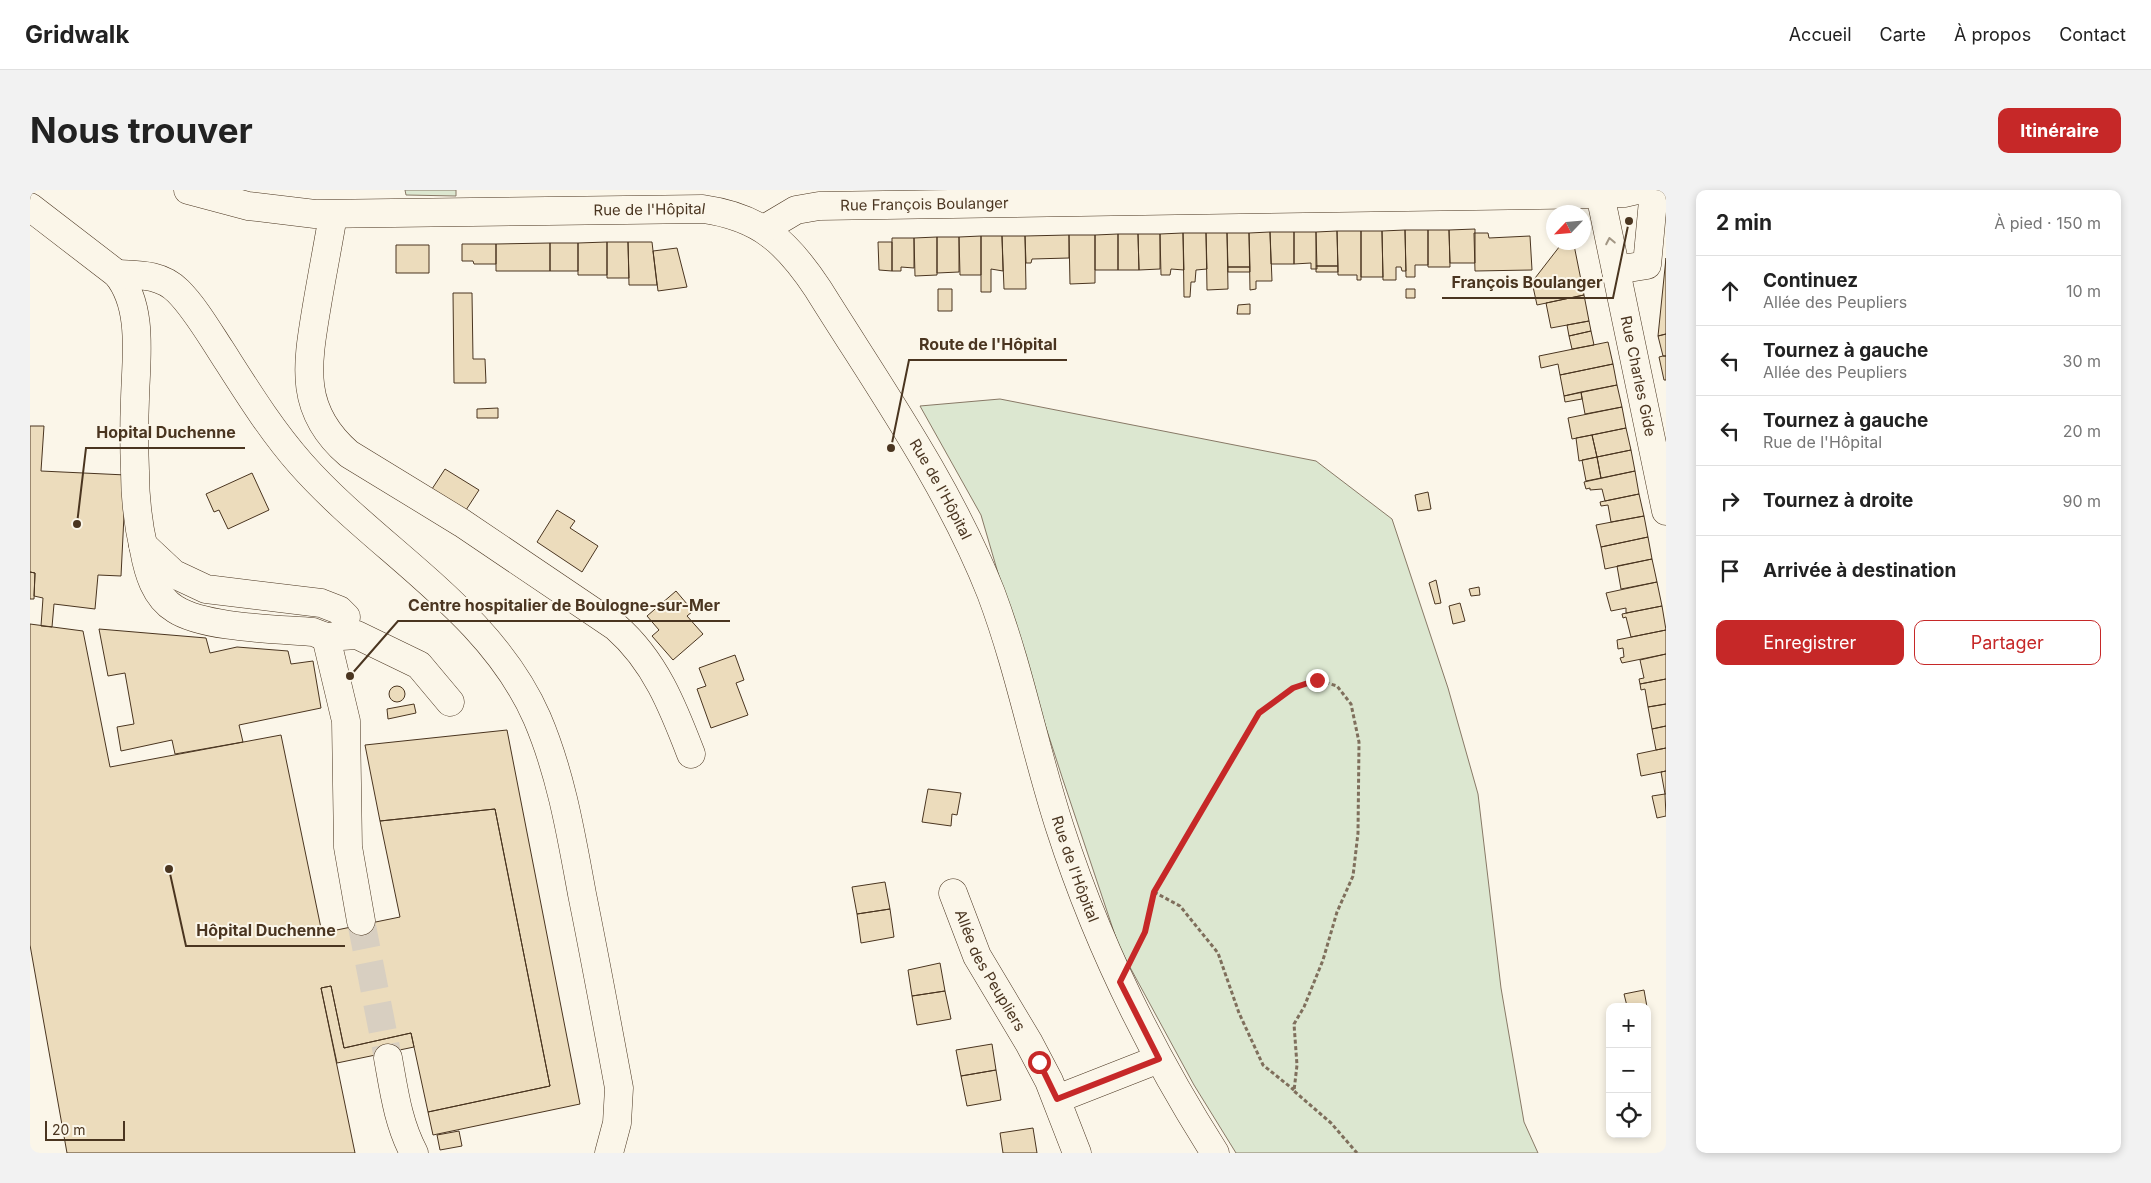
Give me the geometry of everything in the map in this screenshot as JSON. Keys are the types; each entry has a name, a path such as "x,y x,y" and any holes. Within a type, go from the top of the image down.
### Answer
{"street":[{"path":"188,190 260,208 285,212 333,214 308,365 311,396 320,422 339,446 349,454 462,523 616,627 630,639 652,667 676,716 691,754"},
{"path":"1600,194 1624,193 1636,190"},
{"path":"1616,270 1647,265 1654,190"},
{"name":"Rue François Boulanger","path":"764,229 796,210 819,206 1600,194"},
{"name":"Rue Charles Gide","path":"1600,194 1666,512"},
{"path":"30,207 117,274 124,283 136,323 136,510 146,563 159,593 174,609 185,615 210,622 313,632 326,637 357,635 420,665 450,702"},
{"name":"Rue de l'Hôpital","path":"333,214 703,209 734,215 764,229 785,245 813,281 932,473 963,528 991,593 1006,636 1052,804 1095,923 1120,982 1159,1059 1215,1153"},
{"path":"117,274 156,277 178,291 206,328 271,426 300,464 432,586 489,642 514,674 526,695 545,738 565,804 617,1078 620,1101 617,1124 609,1153"},
{"path":"143,545 174,574 206,590 321,603 339,610 346,617"},
{"path":"326,637 346,721 348,847 361,921"},
{"name":"Allée des Peupliers","path":"953,893 977,956 1029,1043 1057,1099 1077,1153"},
{"path":"388,1058 397,1111 414,1153"},
{"path":"1057,1099 1159,1059"}],"path":[{"path":"1120,982 1145,932 1154,892 1259,713 1293,688 1317,680 1336,686 1352,704 1359,742 1358,833 1353,876 1338,912 1323,960 1304,1006 1294,1024 1297,1065 1294,1090"},
{"path":"1154,892 1180,906 1218,953 1239,1013 1263,1065 1331,1123 1358,1153"}],"green space":[{"path":"405,190 456,190 456,196 406,195"},
{"path":"1000,399 1316,461 1392,519 1448,688 1478,794 1501,988 1524,1122 1538,1153 1236,1153 1194,1085 1119,947 1017,638 981,515 920,406"}],"building":[{"path":"1475,229 1475,263 1450,263 1449,230"},
{"path":"1405,230 1406,271 1402,271 1401,267 1396,267 1396,280 1383,280 1382,231"},
{"path":"1405,230 1428,230 1428,265 1415,265 1415,277 1406,277"},
{"path":"1428,230 1449,230 1450,267 1428,267"},
{"path":"1337,231 1338,266 1316,266 1316,232"},
{"path":"1337,231 1361,231 1361,280 1357,280 1357,275 1338,275"},
{"path":"1361,231 1382,231 1383,277 1361,277"},
{"path":"1270,232 1294,232 1294,264 1271,264"},
{"path":"1270,232 1272,281 1256,281 1256,289 1250,290 1249,233"},
{"path":"1294,232 1316,232 1317,269 1311,269 1311,263 1294,264"},
{"path":"1183,233 1184,270 1171,269 1170,275 1161,275 1160,234"},
{"path":"1183,233 1206,233 1207,269 1196,270 1195,282 1191,282 1190,297 1184,297"},
{"path":"1206,233 1227,233 1228,289 1207,290"},
{"path":"1227,233 1249,233 1250,267 1228,267"},
{"path":"1474,233 1488,233 1489,238 1530,236 1532,270 1475,271"},
{"path":"1118,234 1118,270 1095,270 1095,235"},
{"path":"1118,234 1138,234 1139,270 1118,270"},
{"path":"1138,234 1160,234 1160,269 1139,270"},
{"path":"1069,235 1069,258 1032,259 1031,263 1026,263 1025,236"},
{"path":"1069,235 1095,235 1095,283 1070,284"},
{"path":"981,236 1002,236 1003,271 991,269 991,292 981,292"},
{"path":"981,236 981,275 960,275 959,237"},
{"path":"1002,236 1025,236 1026,289 1004,289"},
{"path":"937,237 959,237 959,272 937,273"},
{"path":"937,237 937,275 915,276 914,238"},
{"path":"892,238 914,238 914,268 901,267 901,271 892,271"},
{"path":"607,242 628,242 629,278 607,278"},
{"path":"607,242 607,275 578,275 578,243"},
{"path":"628,242 652,242 657,285 629,285"},
{"path":"878,242 892,242 892,271 879,270"},
{"path":"550,243 550,271 496,271 496,244"},
{"path":"550,243 578,243 578,271 550,271"},
{"path":"462,244 496,244 496,264 474,264 473,261 462,261"},
{"path":"396,245 429,245 429,273 396,273"},
{"path":"677,248 687,287 658,291 653,251"},
{"path":"1557,250 1575,250 1584,295 1537,305 1532,282"},
{"path":"1666,258 1666,334 1658,336"},
{"path":"1316,266 1338,266 1338,272 1316,272"},
{"path":"1228,267 1250,267 1250,272 1228,272"},
{"path":"938,289 952,289 952,311 938,311"},
{"path":"1406,289 1415,289 1415,298 1406,298"},
{"path":"453,293 472,293 473,359 485,359 486,383 454,383"},
{"path":"1584,295 1589,321 1551,328 1546,303"},
{"path":"1250,304 1250,314 1237,314 1238,305"},
{"path":"1589,321 1591,331 1569,336 1567,325"},
{"path":"1591,331 1594,345 1572,349 1569,336"},
{"path":"1666,334 1666,356 1663,356 1658,336"},
{"path":"1608,342 1613,364 1560,375 1558,364 1541,368 1539,356"},
{"path":"1666,356 1666,380 1664,380 1659,357"},
{"path":"1613,364 1617,385 1564,396 1560,375"},
{"path":"1617,385 1622,407 1585,414 1581,392"},
{"path":"1581,392 1582,399 1565,402 1564,396"},
{"path":"1622,407 1626,428 1572,439 1568,418"},
{"path":"498,408 498,418 477,418 477,409"},
{"path":"30,426 44,426 41,471 126,475 121,576 98,575 95,609 54,604 52,627 41,626 43,598 34,596 35,573 30,572"},
{"path":"1626,428 1631,450 1597,457 1592,435"},
{"path":"1592,435 1597,457 1579,461 1576,438"},
{"path":"1631,450 1635,471 1601,478 1597,457"},
{"path":"1597,457 1601,478 1586,481 1582,460"},
{"path":"445,469 479,490 466,510 432,489"},
{"path":"1635,471 1639,494 1605,501 1602,489 1586,489 1584,482"},
{"path":"252,473 269,510 228,529 219,510 214,512 206,494"},
{"path":"1428,492 1431,509 1418,511 1415,495"},
{"path":"1639,494 1644,516 1611,522 1608,505 1601,506 1600,502"},
{"path":"557,510 575,521 570,528 598,546 582,572 537,542"},
{"path":"1644,516 1648,537 1601,547 1596,525"},
{"path":"1648,537 1652,559 1605,569 1601,547"},
{"path":"1652,559 1657,582 1621,589 1617,566"},
{"path":"30,572 35,573 34,599 30,599"},
{"path":"1436,580 1441,603 1435,604 1429,583"},
{"path":"1657,582 1662,606 1626,613 1626,608 1611,611 1606,593"},
{"path":"1479,587 1480,595 1471,596 1469,589"},
{"path":"676,591 693,611 687,616 703,634 673,660 652,636 659,630 647,616"},
{"path":"1460,603 1465,621 1453,624 1449,606"},
{"path":"1662,606 1666,630 1631,637 1626,617 1623,618 1622,614"},
{"path":"30,624 83,631 110,767 281,735 322,933 400,917 380,821 495,809 550,1086 428,1112 411,1033 344,1048 331,986 321,988 355,1153 67,1153 30,945"},
{"path":"99,629 206,638 210,653 237,647 288,651 291,664 313,661 321,708 239,725 243,742 175,754 172,740 121,751 117,727 134,724 125,673 108,676"},
{"path":"1666,630 1666,654 1622,663 1620,658 1624,657 1623,648 1618,649 1617,640"},
{"path":"1666,654 1666,679 1640,684 1639,679 1644,678 1640,660"},
{"path":"735,655 744,680 736,683 748,715 711,728 697,689 706,686 699,668"},
{"path":"1666,679 1666,704 1648,707 1645,689 1641,690 1640,684"},
{"path":"394,686 400,686 405,691 403,700 394,702 389,697 389,691"},
{"path":"414,704 416,713 388,719 387,709"},
{"path":"1666,704 1666,726 1652,729 1648,707"},
{"path":"1666,726 1666,748 1656,750 1652,729"},
{"path":"507,730 580,1104 433,1135 428,1112 550,1086 495,809 380,821 365,745"},
{"path":"1666,748 1666,771 1641,776 1637,754"},
{"path":"1666,771 1666,794 1665,794 1661,772"},
{"path":"928,789 961,793 957,815 952,814 951,826 922,822"},
{"path":"1665,794 1666,816 1657,818 1652,796"},
{"path":"885,882 890,909 857,914 852,887"},
{"path":"890,909 894,937 861,943 857,914"},
{"path":"940,963 945,991 912,996 908,970"},
{"path":"331,986 344,1048 411,1033 414,1047 337,1063 321,988"},
{"path":"1644,990 1646,1003 1626,1003 1624,994"},
{"path":"945,991 951,1019 917,1025 912,996"},
{"path":"992,1044 996,1070 961,1076 956,1050"},
{"path":"996,1070 1001,1100 967,1106 961,1076"},
{"path":"1033,1128 1037,1153 1003,1153 1000,1133"},
{"path":"459,1131 462,1146 440,1150 437,1135"}],"tunnel":[{"path":"361,921 388,1058"}],"place":[{"name":"François Boulanger","path":"1629,221"},
{"name":"Route de l'Hôpital","path":"891,448"},
{"name":"Hopital Duchenne","path":"77,524"},
{"name":"Centre hospitalier de Boulogne-sur-Mer","path":"350,676"},
{"name":"Hôpital Duchenne","path":"169,869"}],"route":[{"path":"1039,1062 1057,1099 1159,1059 1120,982 1145,932 1154,892 1259,713 1293,688 1317,680"}]}
